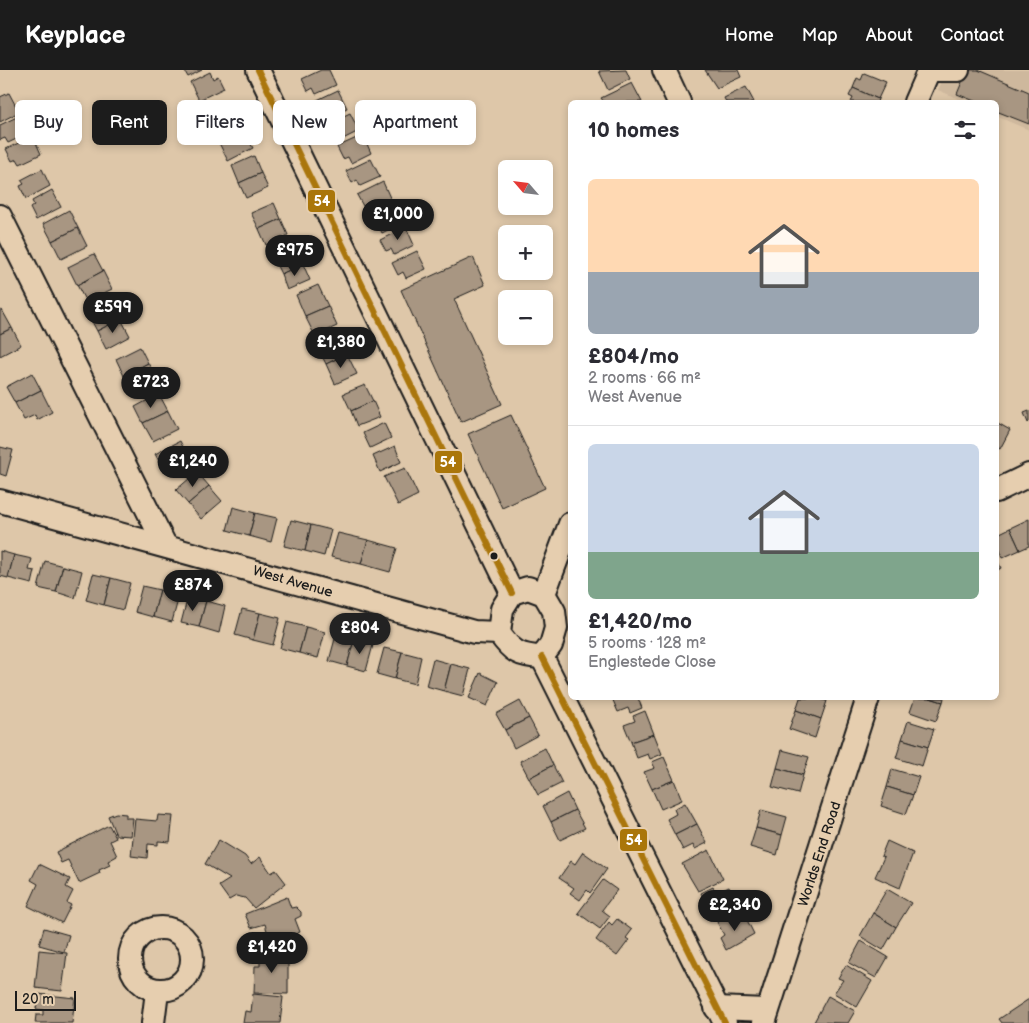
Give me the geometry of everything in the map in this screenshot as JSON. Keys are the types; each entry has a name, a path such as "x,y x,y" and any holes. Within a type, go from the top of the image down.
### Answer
{"street":[{"path":"258,70 512,593"},
{"path":"664,70 678,100"},
{"path":"916,100 929,70"},
{"path":"934,70 958,70"},
{"path":"0,216 165,545"},
{"path":"999,490 1029,475"},
{"name":"West Avenue","path":"0,501 165,545 474,632 499,633"},
{"path":"544,594 568,529"},
{"path":"528,588 544,594 554,611 556,628 551,646 542,657 524,656 509,648 499,633 502,608 512,593 528,588"},
{"path":"542,657 720,1016"},
{"name":"Worlds End Road","path":"720,1016 765,1016 867,700"},
{"path":"153,1023 157,991"}],"shaded area":[{"path":"947,70 1029,70 1029,130 999,117 999,100 961,100 938,90"}],"building":[{"path":"184,70 202,70 188,77"},
{"path":"321,70 329,70 336,85 316,94 313,88 308,91 302,79"},
{"path":"626,70 630,79 608,90 599,71"},
{"path":"705,70 738,70 741,77 717,88"},
{"path":"967,70 978,70 1029,92 1029,124 999,112 999,100 972,100 957,94"},
{"path":"210,72 213,79 218,76 224,88 199,100 190,82"},
{"path":"864,73 886,82 878,99 853,88 857,78 861,80"},
{"path":"632,83 641,100 602,100 601,98"},
{"path":"746,87 753,100 725,100 724,98"},
{"path":"853,88 878,99 852,100 853,98 849,96"},
{"path":"338,90 343,100 317,100"},
{"path":"9,93 15,104 15,114 0,122 0,97"},
{"path":"350,113 355,123 355,133 345,138 345,115"},
{"path":"15,118 15,140 8,143 5,138 0,140 0,125"},
{"path":"355,139 355,145 367,145 371,153 351,163 348,157 343,159 337,147 345,145"},
{"path":"15,145 37,145 41,154 20,164 17,159 12,161 6,149"},
{"path":"220,145 251,145 253,148 228,161"},
{"path":"254,156 261,173 239,183 232,166"},
{"path":"371,159 380,177 360,186 357,180 352,183 346,171"},
{"path":"42,169 50,186 26,199 20,186 24,184 21,180"},
{"path":"261,173 268,188 246,198 239,183"},
{"path":"383,182 391,200 371,210 368,204 363,206 357,195"},
{"path":"52,190 61,207 36,220 30,208 34,205 32,201"},
{"path":"274,203 281,219 259,229 251,213"},
{"path":"393,205 402,223 382,233 379,227 374,229 368,217"},
{"path":"69,210 78,228 52,241 43,224"},
{"path":"281,219 288,235 266,245 259,229"},
{"path":"406,227 414,245 394,255 391,249 386,251 380,240"},
{"path":"78,228 87,246 61,259 52,241"},
{"path":"295,248 303,264 281,274 273,258"},
{"path":"417,251 426,269 406,278 403,272 398,275 392,263"},
{"path":"94,254 103,271 77,285 68,267"},
{"path":"473,257 485,285 454,299 502,404 461,422 401,290"},
{"path":"303,264 310,280 287,290 281,274"},
{"path":"103,271 112,289 86,302 77,285"},
{"path":"318,285 328,306 305,316 296,295"},
{"path":"112,302 121,319 97,331 88,314"},
{"path":"328,306 337,326 315,336 305,316"},
{"path":"2,310 12,328 0,334 0,311"},
{"path":"121,319 130,336 106,349 97,331"},
{"path":"12,328 21,345 0,356 0,334"},
{"path":"338,333 347,354 326,364 320,352 312,355 308,347"},
{"path":"140,347 148,363 124,376 116,359"},
{"path":"347,354 357,374 335,384 326,364"},
{"path":"148,363 158,381 133,394 124,376"},
{"path":"32,373 41,390 15,403 6,387"},
{"path":"365,385 373,401 351,411 343,394"},
{"path":"41,390 52,412 37,420 35,415 24,420 15,403"},
{"path":"159,394 168,411 143,423 135,407"},
{"path":"373,401 380,417 357,426 351,411"},
{"path":"168,411 177,429 153,441 143,423"},
{"path":"1029,411 1029,422 1028,423 1024,413"},
{"path":"511,415 545,488 502,508 468,434"},
{"path":"384,423 391,438 370,448 363,433"},
{"path":"999,424 1010,430 999,448"},
{"path":"180,441 189,459 165,472 155,454"},
{"path":"395,446 401,462 380,472 373,456"},
{"path":"0,447 13,450 6,476 0,474"},
{"path":"405,468 418,495 398,505 384,477"},
{"path":"197,472 209,486 188,504 176,490"},
{"path":"209,486 222,501 201,519 188,504"},
{"path":"233,507 255,513 249,536 227,530"},
{"path":"255,513 277,518 271,542 249,536"},
{"path":"1029,519 1029,546 1020,550 1010,528"},
{"path":"291,520 311,525 305,551 284,546"},
{"path":"311,525 331,530 324,556 305,551"},
{"path":"1010,528 1020,550 1002,558 999,546 999,534"},
{"path":"338,533 368,540 361,564 331,557"},
{"path":"368,540 397,548 390,572 361,564"},
{"path":"0,551 14,555 8,578 0,576"},
{"path":"14,555 32,559 29,570 35,571 32,584 8,578"},
{"path":"45,561 63,566 56,592 38,588"},
{"path":"63,566 82,571 75,598 56,592"},
{"path":"93,574 111,578 104,605 86,600"},
{"path":"111,578 130,583 123,610 104,605"},
{"path":"142,586 160,590 153,617 135,612"},
{"path":"160,590 179,596 172,622 153,617"},
{"path":"188,596 206,601 199,627 181,623"},
{"path":"206,601 225,606 219,633 199,627"},
{"path":"242,609 260,613 253,640 235,635"},
{"path":"260,613 280,618 273,645 253,640"},
{"path":"287,622 306,627 299,653 280,648"},
{"path":"306,627 325,632 318,658 299,653"},
{"path":"336,635 354,640 347,666 329,661"},
{"path":"354,640 373,645 366,671 347,666"},
{"path":"384,648 402,652 395,679 377,674"},
{"path":"402,652 421,657 415,684 395,679"},
{"path":"433,659 451,664 444,691 426,686"},
{"path":"451,664 470,669 463,696 444,691"},
{"path":"480,673 498,682 487,706 469,698"},
{"path":"613,700 639,700 642,708 630,713 628,708 618,712"},
{"path":"799,700 827,701 821,719 796,710"},
{"path":"914,700 936,700 943,702 936,721 910,712"},
{"path":"520,701 529,718 505,730 496,714"},
{"path":"796,710 821,719 815,738 789,729"},
{"path":"645,711 654,734 631,742 624,725 635,721 633,716"},
{"path":"529,718 538,735 514,748 505,730"},
{"path":"908,721 934,729 928,747 902,739"},
{"path":"654,734 662,754 650,759 648,754 637,758 631,742"},
{"path":"902,739 928,747 922,766 896,758"},
{"path":"545,748 553,765 529,778 520,761"},
{"path":"782,750 809,757 803,775 777,768"},
{"path":"664,757 674,780 652,789 644,772 655,768 652,762"},
{"path":"553,765 562,783 538,795 529,778"},
{"path":"777,768 803,775 798,794 772,787"},
{"path":"892,769 919,777 913,795 887,787"},
{"path":"674,780 682,800 661,809 652,789"},
{"path":"887,787 913,795 906,814 881,806"},
{"path":"567,793 575,810 551,822 543,806"},
{"path":"685,803 697,824 675,835 667,819 676,814 674,809"},
{"path":"575,810 585,828 560,840 551,822"},
{"path":"761,810 787,817 782,835 756,828"},
{"path":"116,813 126,814 126,818 133,818 131,836 116,835 108,816"},
{"path":"158,815 173,816 170,842 158,841 158,845 148,844 147,858 131,856 135,819 157,821"},
{"path":"697,824 707,843 695,849 693,845 683,850 675,835"},
{"path":"109,825 116,838 110,841 117,856 108,861 110,865 99,870 100,873 79,883 68,860 61,863 56,852"},
{"path":"756,828 782,835 777,855 750,847"},
{"path":"219,840 245,856 251,864 260,857 271,873 276,870 286,883 254,908 245,898 236,896 229,900 219,886 230,879 205,864"},
{"path":"887,841 913,853 900,888 875,877 884,857 881,856"},
{"path":"709,850 723,879 698,891 682,864"},
{"path":"583,852 607,869 590,893 587,890 580,900 570,893 574,888 559,878 571,861 575,864"},
{"path":"39,864 70,879 66,887 73,891 67,903 71,905 62,923 28,906 38,884 31,880"},
{"path":"603,880 617,890 602,910 610,916 600,929 578,913"},
{"path":"713,887 716,893 729,887 738,907 710,920 705,909 708,908 701,893"},
{"path":"887,889 911,903 896,927 873,913"},
{"path":"287,897 291,908 296,907 301,912 301,916 295,919 300,932 295,934 297,943 269,950 267,941 270,941 265,924 251,928 245,914"},
{"path":"873,913 896,927 883,950 860,936"},
{"path":"727,916 731,924 745,916 754,934 726,950 720,938 724,935 717,922"},
{"path":"617,919 632,930 626,938 629,940 617,956 596,940 609,922 612,925"},
{"path":"44,928 69,935 64,952 39,945"},
{"path":"861,941 888,957 876,978 849,963"},
{"path":"39,950 67,953 62,991 35,988"},
{"path":"269,951 284,951 285,958 288,958 288,994 254,993 255,966 260,966 260,956 269,957"},
{"path":"846,965 872,981 857,1007 834,993 843,980 838,978"},
{"path":"38,994 75,998 72,1023 35,1023 36,1015 43,1015 43,1010 36,1009"},
{"path":"253,994 283,997 280,1023 243,1023 245,1011 251,1012"},
{"path":"828,996 855,1011 848,1023 814,1022"},
{"path":"1029,999 1029,1023 1002,1023 999,1019"}],"transit line":[{"name":"54","path":"258,70 512,593"},
{"name":"54","path":"542,657 725,1023"}]}
